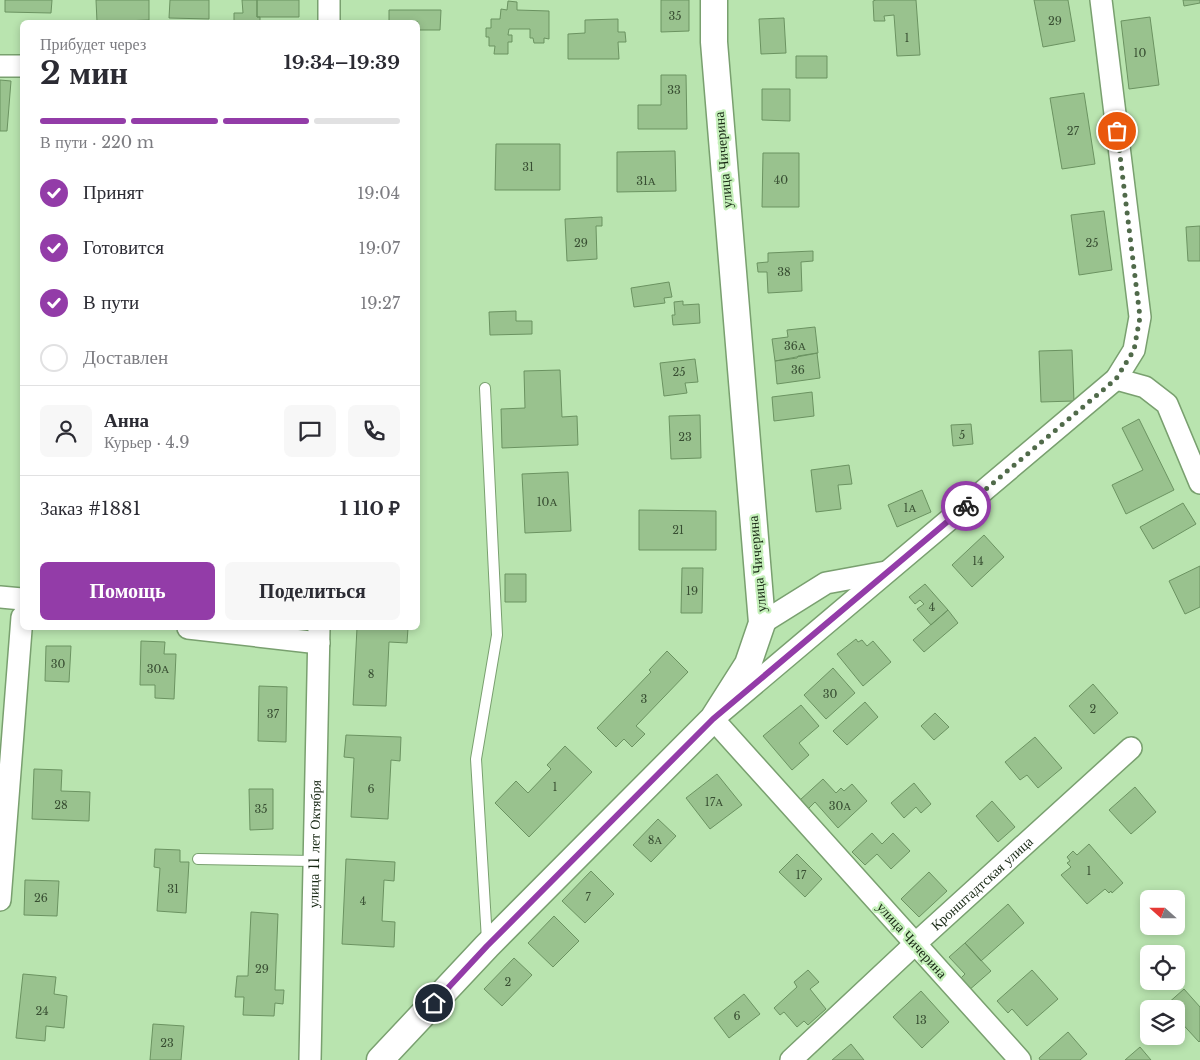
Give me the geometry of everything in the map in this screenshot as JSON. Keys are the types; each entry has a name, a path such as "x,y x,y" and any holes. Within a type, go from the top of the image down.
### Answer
{"street":[{"path":"329,0 329,20"},
{"name":"улица Чичерина","path":"714,0 714,42 762,623 748,664 713,719 1020,1060"},
{"path":"380,1060 487,946 713,719 1116,379 1134,350 1140,317 1101,0"},
{"path":"0,66 20,66"},
{"path":"1116,379 1145,387 1167,404 1200,483"},
{"path":"762,623 826,583 888,572"},
{"path":"0,597 20,600"},
{"path":"0,900 21,630"},
{"path":"225,630 319,635"},
{"name":"улица 11 лет Октября","path":"310,1060 319,635"},
{"name":"Кронштадтская улица","path":"791,1060 915,944 1131,748"}],"lane":[{"path":"485,388 497,635 476,759 487,946"},
{"path":"198,859 314,861"}],"building":[{"path":"5,0 52,0 51,13 5,12"},
{"path":"96,0 149,0 149,20 97,20"},
{"path":"170,0 209,0 209,19 169,18"},
{"path":"242,0 257,0 257,17 260,17 260,20 234,20 234,13 243,13"},
{"path":"257,0 299,0 299,17 257,17"},
{"path":"661,0 689,0 689,31 661,32"},
{"path":"916,0 920,55 897,56 894,15 884,16 885,21 874,21 873,1"},
{"path":"1034,0 1068,0 1075,41 1043,47"},
{"path":"1183,0 1200,0 1200,3 1184,6"},
{"path":"508,1 517,2 517,10 549,11 549,39 544,38 544,43 534,43 533,38 530,38 530,29 509,29 508,35 512,35 512,42 508,42 508,54 494,54 495,46 489,46 486,28 491,28 491,19 500,19 501,9 507,10"},
{"path":"389,10 441,10 440,30 420,30 420,20 389,20"},
{"path":"1150,17 1159,85 1129,89 1121,21"},
{"path":"784,18 786,53 761,54 759,19"},
{"path":"618,19 618,32 625,32 626,42 618,42 619,59 568,59 568,34 585,33 585,20"},
{"path":"796,56 827,56 827,78 796,78"},
{"path":"661,75 686,75 687,129 638,129 638,105 661,105"},
{"path":"0,80 11,81 7,131 0,131"},
{"path":"762,89 790,89 790,121 762,120"},
{"path":"1084,93 1095,164 1062,169 1050,98"},
{"path":"496,144 560,144 560,190 495,190"},
{"path":"675,151 676,191 617,192 617,152"},
{"path":"763,153 799,153 799,207 762,207"},
{"path":"1104,211 1112,270 1079,275 1071,215"},
{"path":"602,217 602,226 596,226 597,259 567,261 565,219"},
{"path":"1200,226 1200,261 1188,261 1186,227"},
{"path":"813,251 813,261 801,262 802,291 768,293 767,272 758,272 757,263 768,262 768,253"},
{"path":"669,282 672,297 664,298 665,303 634,307 631,288"},
{"path":"683,301 683,305 699,304 700,323 673,325 672,315 675,315 674,302"},
{"path":"516,311 516,321 532,321 532,334 490,335 489,312"},
{"path":"815,327 818,353 775,361 772,339 788,337 787,330"},
{"path":"1072,350 1074,401 1041,402 1039,351"},
{"path":"817,353 820,378 777,384 775,361"},
{"path":"695,359 698,382 685,383 687,393 664,396 660,363"},
{"path":"560,370 562,417 577,416 578,445 502,448 501,409 525,408 524,371"},
{"path":"812,392 814,416 774,421 772,397"},
{"path":"700,415 701,458 671,459 669,416"},
{"path":"1139,419 1174,490 1126,514 1112,485 1143,470 1122,428"},
{"path":"971,424 973,444 953,446 951,425"},
{"path":"849,465 852,484 838,485 841,509 816,512 811,470"},
{"path":"568,472 571,531 525,533 522,474"},
{"path":"922,490 931,512 897,527 888,505"},
{"path":"1183,503 1196,524 1153,549 1140,527"},
{"path":"639,510 716,511 716,550 639,550"},
{"path":"984,535 1004,557 972,587 952,565"},
{"path":"1200,566 1200,607 1185,614 1169,581"},
{"path":"682,568 703,568 702,613 681,613"},
{"path":"505,574 526,574 526,602 505,602"},
{"path":"925,584 948,610 931,625 917,609 924,604 920,600 915,604 909,597"},
{"path":"948,610 958,623 924,652 913,640"},
{"path":"357,630 408,630 407,643 389,642 386,706 353,705"},
{"path":"856,639 858,642 862,640 867,646 873,641 891,662 863,686 837,654"},
{"path":"141,641 165,642 164,654 176,654 174,699 155,698 155,685 140,685"},
{"path":"46,646 71,646 69,682 45,681"},
{"path":"667,651 688,672 636,726 645,734 632,747 624,739 616,747 597,728 651,672 649,670"},
{"path":"833,668 855,693 826,719 804,695"},
{"path":"1093,684 1118,713 1094,734 1069,706"},
{"path":"259,686 287,687 286,742 258,741"},
{"path":"865,702 878,717 847,745 833,731"},
{"path":"801,705 819,726 799,743 809,755 792,770 763,736"},
{"path":"935,713 949,727 934,740 921,726"},
{"path":"346,735 401,737 400,761 391,760 388,819 351,817 354,758 344,757"},
{"path":"1035,737 1062,768 1038,788 1027,775 1020,780 1005,762"},
{"path":"565,746 592,772 529,837 495,803 516,781 528,793 551,769 547,765"},
{"path":"34,769 62,770 61,791 90,792 89,821 32,819"},
{"path":"717,774 742,805 710,829 686,798"},
{"path":"823,779 836,793 841,788 844,791 852,784 867,801 838,828 815,802 808,809 800,800"},
{"path":"914,783 931,804 921,813 916,807 904,818 891,803"},
{"path":"1135,787 1156,812 1131,834 1109,810"},
{"path":"249,789 273,789 273,829 250,830"},
{"path":"992,801 1015,827 998,842 976,816"},
{"path":"658,819 676,836 651,862 633,845"},
{"path":"872,833 882,844 893,833 910,851 891,869 877,854 865,865 852,852"},
{"path":"1089,844 1123,883 1112,893 1105,889 1087,904 1061,875 1071,867 1067,863 1070,861 1067,857 1073,851 1077,855"},
{"path":"155,849 180,850 180,862 189,862 186,913 157,911 160,868 154,867"},
{"path":"797,854 822,879 805,897 779,872"},
{"path":"346,859 395,862 394,881 384,880 382,921 395,922 394,947 342,944"},
{"path":"591,871 614,894 585,923 562,901"},
{"path":"929,872 947,891 919,917 901,899"},
{"path":"25,880 59,881 57,916 24,915"},
{"path":"1008,904 1024,923 981,961 965,943"},
{"path":"251,912 278,914 275,990 284,990 283,1004 275,1003 274,1016 243,1015 244,997 235,997 237,976 248,976"},
{"path":"554,916 579,941 553,967 528,943"},
{"path":"965,943 991,971 968,991 959,980 965,974 949,957"},
{"path":"514,958 532,975 502,1006 484,989"},
{"path":"808,970 819,982 810,989 826,1009 808,1025 804,1021 797,1027 784,1012 780,1015 774,1008 797,987 794,982"},
{"path":"1032,970 1058,999 1027,1026 1012,1009 1008,1013 997,1001"},
{"path":"23,974 56,977 54,994 67,996 64,1028 46,1026 45,1041 16,1038"},
{"path":"1185,990 1200,1007 1199,1042 1185,1027 1185,1000 1172,1000"},
{"path":"921,991 949,1022 922,1048 893,1017"},
{"path":"744,994 760,1014 729,1038 714,1018"},
{"path":"153,1024 184,1026 181,1060 150,1060"},
{"path":"1068,1032 1087,1054 1080,1060 1040,1060 1039,1058"},
{"path":"851,1044 864,1060 832,1060"},
{"path":"1140,1047 1151,1060 1125,1060"}],"way so far":[{"path":"966,506 1116,379 1134,350 1140,317 1117,131"}],"route":[{"path":"434,1003 487,946 713,719 966,506"}]}
